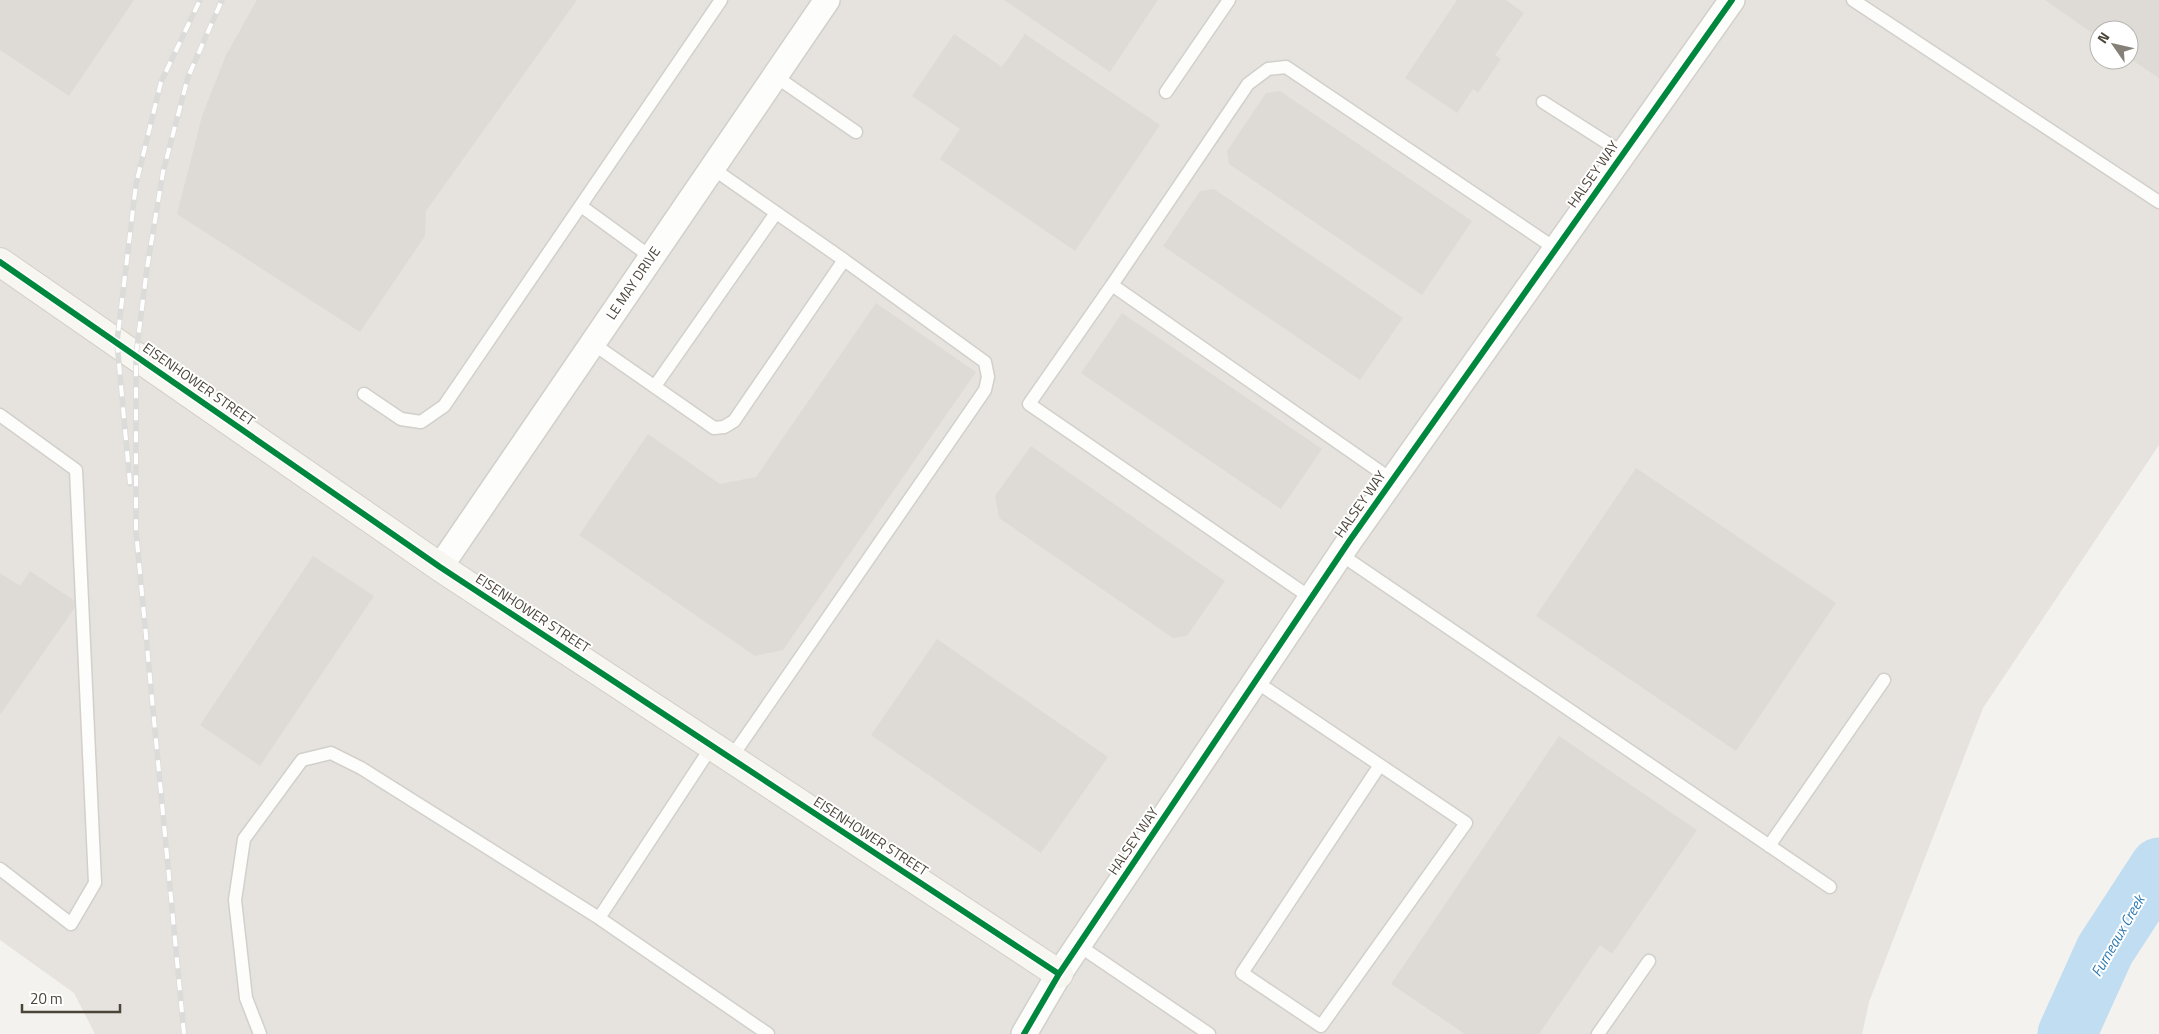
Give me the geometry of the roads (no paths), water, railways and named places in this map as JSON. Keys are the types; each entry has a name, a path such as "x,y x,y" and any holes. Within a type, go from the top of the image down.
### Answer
{"street":[{"name":"HALSEY WAY","path":"1024,1034 1059,974 1340,554 1732,0"},
{"name":"LE MAY DRIVE","path":"440,567 775,76 822,2"},
{"name":"EISENHOWER STREET","path":"0,262 440,567 1059,974"}],"lane":[{"path":"364,394 401,419 421,422 444,406 721,0"},
{"path":"1166,92 1229,0"},
{"path":"1853,0 2159,202"},
{"path":"1311,598 1029,404 1248,84 1268,69 1286,67 1556,249"},
{"path":"775,76 856,132"},
{"path":"1543,102 1623,154"},
{"path":"599,918 986,390 988,377 985,362 712,168"},
{"path":"580,206 651,257"},
{"path":"655,386 776,213"},
{"path":"592,343 714,428 724,427 734,420 844,260"},
{"path":"1112,285 1392,480"},
{"path":"0,415 76,470 95,883 71,924 0,868"},
{"path":"1340,554 1830,887"},
{"path":"1769,846 1884,680"},
{"path":"1255,681 1380,765 1466,823 1321,1026 1242,973 1380,765"},
{"path":"260,1034 246,998 235,900 244,839 302,760 331,754 360,768 599,918 768,1034"},
{"path":"1078,946 1209,1034"},
{"path":"1598,1034 1649,961"}],"waterway":[{"name":"Furneaux Creek","path":"2067,1034 2105,950 2159,867"}],"railway":[{"path":"130,484 117,342 136,184 161,82 200,0"},
{"path":"184,1034 136,531 136,355 147,268 163,172 188,77 222,0"}]}
